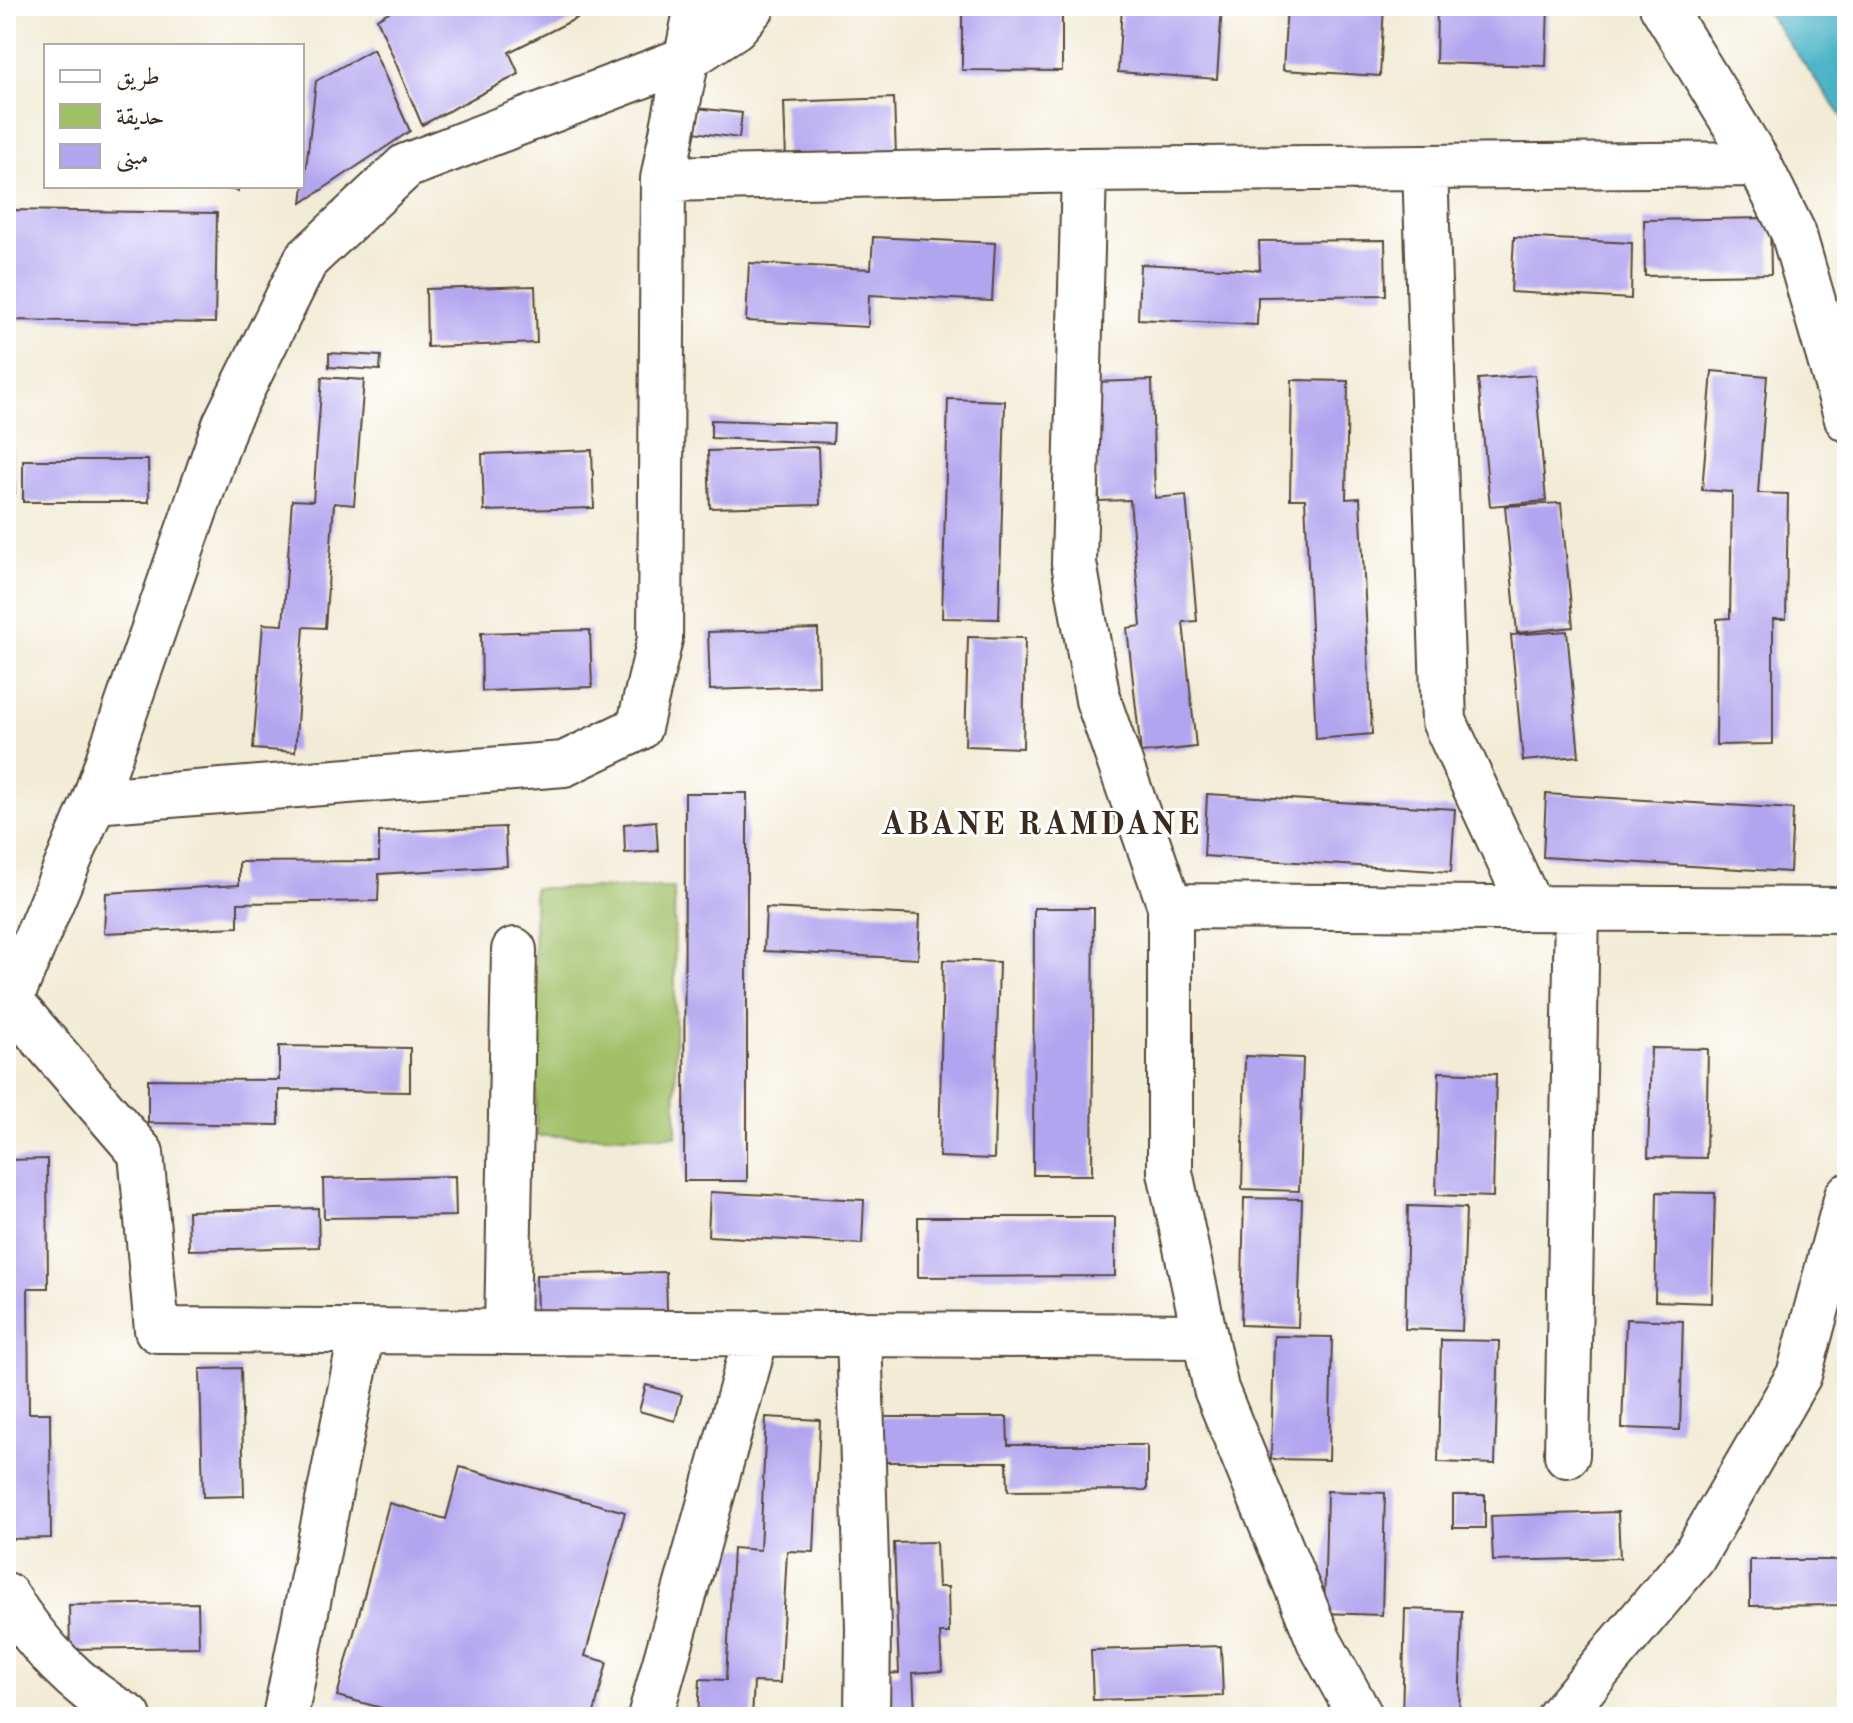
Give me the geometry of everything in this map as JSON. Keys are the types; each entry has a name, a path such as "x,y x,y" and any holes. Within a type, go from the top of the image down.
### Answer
{"street":[{"path":"94,801 564,764 639,728 660,639 663,179 697,6"},
{"path":"686,59 717,6"},
{"path":"753,6 735,27 686,59 406,166 306,260 225,424 94,801 21,943 8,1006 141,1153 157,1330 1205,1336"},
{"path":"1662,6 1759,164 1793,232 1847,419"},
{"path":"663,179 1084,170 1759,164"},
{"path":"1425,167 1444,721 1531,908"},
{"path":"1084,170 1074,563 1098,700 1170,906 1170,1172 1216,1389 1313,1627 1361,1717"},
{"path":"1170,906 1847,910"},
{"path":"1567,1455 1577,909"},
{"path":"507,1331 514,950"},
{"path":"1559,1717 1693,1558 1799,1375 1847,1196"},
{"path":"285,1717 362,1331"},
{"path":"650,1717 757,1333"},
{"path":"859,1333 868,1627 867,1717"},
{"path":"6,1595 30,1634 67,1674 129,1717"}],"green space":[{"path":"534,888 674,888 676,1136 536,1136"}],"water":[{"path":"1762,6 1844,6 1847,123"}],"building":[{"path":"399,6 601,6 509,52 519,74 422,125 377,19"},
{"path":"962,6 1062,6 1062,71 962,70"},
{"path":"1122,6 1222,6 1217,79 1118,72"},
{"path":"1287,6 1384,6 1380,76 1283,70"},
{"path":"1437,6 1548,6 1546,66 1436,63"},
{"path":"373,49 410,131 302,203 304,188 316,81"},
{"path":"894,98 896,156 786,159 784,102"},
{"path":"696,108 742,113 739,138 693,132"},
{"path":"6,126 13,156 6,157"},
{"path":"6,210 217,213 215,323 6,320"},
{"path":"1770,218 1771,274 1645,276 1644,220"},
{"path":"873,237 995,243 992,301 869,295 868,327 746,321 749,263 871,269"},
{"path":"1514,237 1632,243 1631,299 1511,292"},
{"path":"1385,240 1386,295 1258,297 1257,325 1138,319 1140,264 1260,270 1259,241"},
{"path":"535,286 537,343 427,347 426,289"},
{"path":"329,353 381,356 380,370 329,367"},
{"path":"1712,371 1767,376 1758,493 1788,494 1786,619 1773,619 1773,744 1716,745 1717,619 1730,618 1732,492 1702,490"},
{"path":"1535,375 1546,501 1490,506 1478,379"},
{"path":"322,377 364,380 354,505 334,503 325,628 304,627 295,752 253,749 263,624 283,625 292,500 313,501"},
{"path":"1152,380 1155,498 1186,495 1197,621 1183,622 1196,747 1141,753 1127,628 1141,626 1130,500 1099,501 1096,382"},
{"path":"1292,380 1348,381 1346,499 1360,498 1372,734 1316,739 1305,499 1290,499"},
{"path":"948,399 1005,401 999,619 942,618"},
{"path":"711,420 834,424 833,443 711,438"},
{"path":"12,443 15,493 6,494 6,444"},
{"path":"818,447 820,505 710,508 708,451"},
{"path":"592,450 594,508 484,511 482,454"},
{"path":"23,460 148,460 149,502 23,502"},
{"path":"1561,503 1573,627 1517,633 1505,506"},
{"path":"818,629 819,686 710,690 708,632"},
{"path":"590,630 592,687 482,691 481,633"},
{"path":"1567,631 1579,756 1523,761 1511,635"},
{"path":"968,637 1025,638 1023,748 965,746"},
{"path":"685,793 747,793 747,1181 684,1181"},
{"path":"1207,794 1455,809 1451,872 1204,856"},
{"path":"1546,794 1793,809 1790,872 1543,857"},
{"path":"656,821 658,851 625,853 624,824"},
{"path":"505,827 507,866 379,874 378,901 238,903 238,927 104,933 106,893 239,885 239,862 379,861 379,832"},
{"path":"766,908 920,915 918,959 764,951"},
{"path":"1034,908 1094,908 1092,1175 1033,1175"},
{"path":"943,960 999,962 994,1159 939,1157"},
{"path":"279,1046 410,1048 410,1092 279,1090 279,1125 148,1123 148,1079 279,1080"},
{"path":"1651,1048 1708,1049 1706,1158 1648,1157"},
{"path":"1245,1056 1303,1058 1299,1191 1242,1189"},
{"path":"1439,1072 1496,1074 1493,1197 1436,1195"},
{"path":"47,1159 48,1288 28,1288 29,1413 50,1413 51,1538 9,1539 6,1160"},
{"path":"455,1176 456,1216 324,1218 323,1179"},
{"path":"710,1192 864,1200 862,1244 708,1236"},
{"path":"1657,1192 1715,1193 1712,1303 1655,1301"},
{"path":"1244,1198 1302,1199 1298,1327 1241,1325"},
{"path":"1408,1206 1466,1208 1462,1331 1405,1329"},
{"path":"318,1208 319,1247 189,1250 188,1211"},
{"path":"918,1217 1115,1217 1115,1276 918,1277"},
{"path":"666,1272 667,1311 537,1314 536,1275"},
{"path":"1626,1319 1683,1321 1680,1430 1622,1428"},
{"path":"1274,1336 1332,1337 1329,1460 1271,1459"},
{"path":"1441,1340 1499,1341 1495,1464 1438,1462"},
{"path":"241,1368 244,1496 203,1497 200,1369"},
{"path":"646,1385 682,1395 675,1421 639,1411"},
{"path":"766,1417 820,1420 814,1552 787,1551 780,1683 754,1682 752,1717 698,1717 700,1679 726,1680 733,1548 760,1550"},
{"path":"878,1417 1007,1417 1008,1445 1147,1445 1147,1490 1008,1491 1007,1462 879,1462"},
{"path":"460,1467 625,1512 585,1656 607,1662 593,1717 392,1717 393,1711 337,1696 389,1503 446,1519"},
{"path":"1327,1491 1385,1493 1382,1615 1324,1613"},
{"path":"1453,1495 1485,1495 1485,1528 1453,1528"},
{"path":"1618,1512 1620,1558 1493,1561 1491,1516"},
{"path":"936,1542 938,1587 948,1587 949,1633 940,1633 942,1671 913,1673 915,1711 925,1710 925,1717 873,1717 871,1675 899,1673 894,1543"},
{"path":"1750,1560 1847,1560 1847,1605 1750,1606"},
{"path":"198,1603 199,1647 70,1649 69,1605"},
{"path":"1405,1609 1462,1611 1459,1717 1402,1717"},
{"path":"1221,1646 1223,1696 1093,1700 1091,1650"}],"district":[{"name":"ABANE RAMDANE","path":"1041,823"}]}
